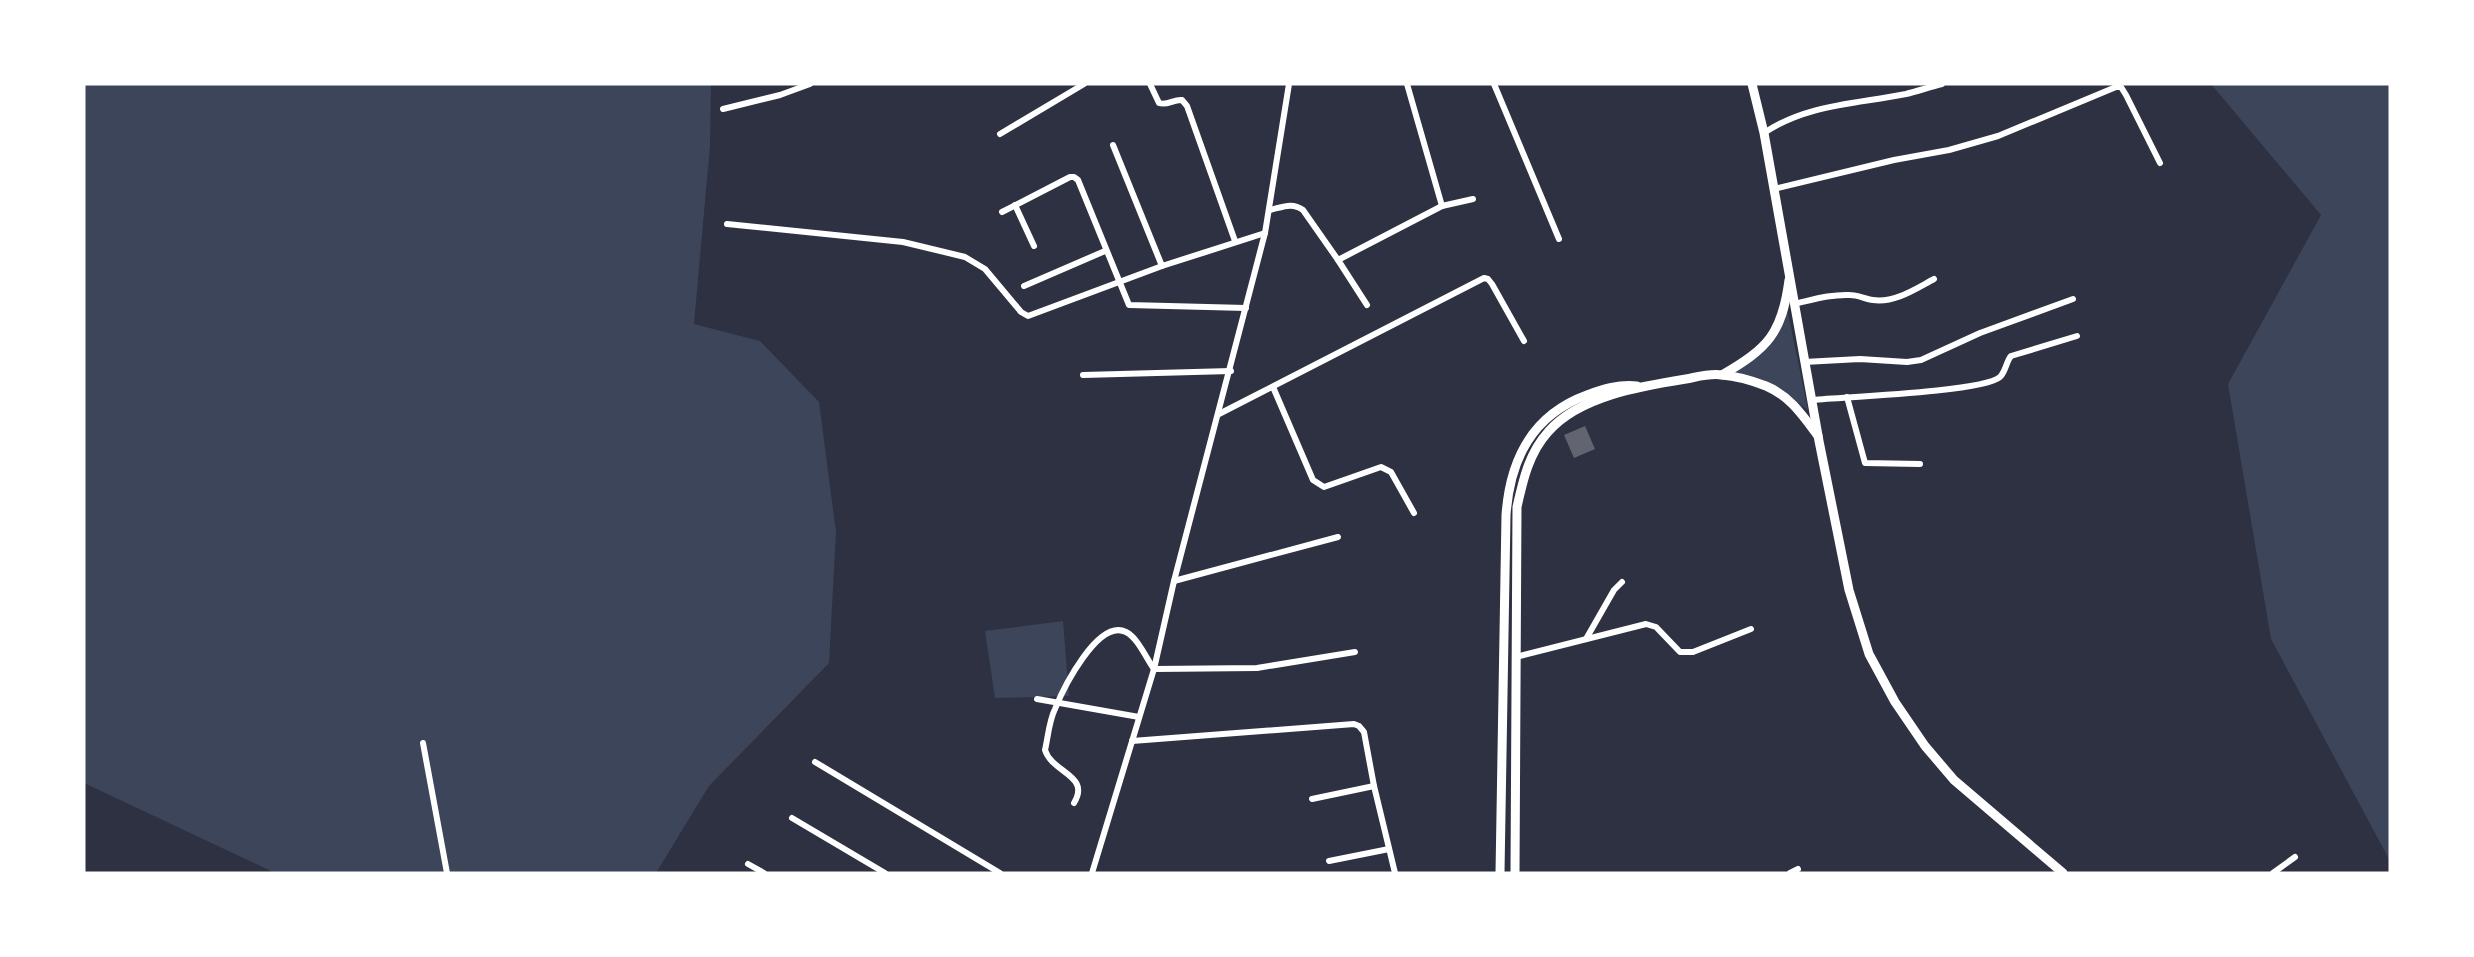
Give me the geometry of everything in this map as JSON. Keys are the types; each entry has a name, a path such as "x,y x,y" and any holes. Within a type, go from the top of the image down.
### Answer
{"main road":[{"path":"1752,84 1764,133 1804,362 1849,590 1869,654 1895,702 1925,746 1954,780 2063,873"},
{"path":"1722,375 1754,355 1772,336 1784,310 1789,280"},
{"path":"1500,873 1506,515 1512,474 1522,449 1535,430 1560,408 1598,391 1623,385 1639,386 1722,375 1766,386 1779,393 1799,410 1818,436"},
{"path":"1515,873 1517,507 1530,460 1542,438 1560,420 1574,411 1639,386"}],"street":[{"path":"723,110 780,95 810,84"},
{"path":"1000,134 1084,84"},
{"path":"1150,84 1159,103 1182,100 1187,106 1235,241"},
{"path":"1092,873 1154,669 1174,581 1265,233 1289,84"},
{"path":"1407,84 1442,206"},
{"path":"1494,84 1559,239"},
{"path":"1764,133 1797,115 1836,105 1906,94 1942,84"},
{"path":"1774,189 1894,160 1949,150 1998,136 2116,87 2121,87 2126,94 2160,163"},
{"path":"1113,146 1162,266"},
{"path":"1002,212 1074,177 1078,180 1105,251 1129,305 1133,307 1246,308"},
{"path":"1338,260 1442,206 1473,199"},
{"path":"1015,205 1034,246"},
{"path":"1270,210 1288,205 1303,210 1366,305"},
{"path":"727,224 903,242 965,257 985,269 1021,312 1028,316 1119,281 1265,233"},
{"path":"1024,286 1105,251"},
{"path":"1219,414 1484,278 1492,284 1524,341"},
{"path":"1794,304 1841,295 1885,300 1903,296 1934,279"},
{"path":"1804,362 1860,358 1907,362 1921,360 1980,333 2073,299"},
{"path":"1811,399 1955,389 1988,383 2000,378 2011,356 2077,336"},
{"path":"1083,375 1230,371"},
{"path":"1273,387 1313,480 1324,487 1381,466 1386,467 1414,513"},
{"path":"1847,397 1865,463 1920,464"},
{"path":"1174,581 1338,537"},
{"path":"1586,640 1614,590 1622,582"},
{"path":"1516,657 1646,624 1656,627 1665,634 1672,646 1680,652 1693,652 1751,629"},
{"path":"1074,803 1080,793 1080,787 1052,762 1045,750 1054,711 1077,666 1095,642 1110,632 1118,630 1133,638 1154,669"},
{"path":"1154,669 1257,668 1355,652"},
{"path":"1037,699 1139,717"},
{"path":"1132,741 1354,724 1359,726 1364,732 1374,786 1395,873"},
{"path":"423,743 447,873"},
{"path":"815,762 1000,873"},
{"path":"1312,799 1374,786"},
{"path":"792,818 885,873"},
{"path":"1329,861 1389,849"},
{"path":"2273,873 2295,857"},
{"path":"748,864 764,873"},
{"path":"1790,873 1797,870"}],"shaded area":[{"path":"84,84 711,84 710,146 694,324 760,341 819,402 836,532 829,663 709,786 656,873 275,873 84,783"},
{"path":"2211,84 2390,84 2390,861 2271,639 2228,384 2321,215"},
{"path":"1787,308 1808,410 1774,387 1726,374 1755,357"},
{"path":"1063,621 1069,696 995,698 985,631"}],"building":[{"path":"1585,426 1595,449 1574,458 1564,435"}]}
